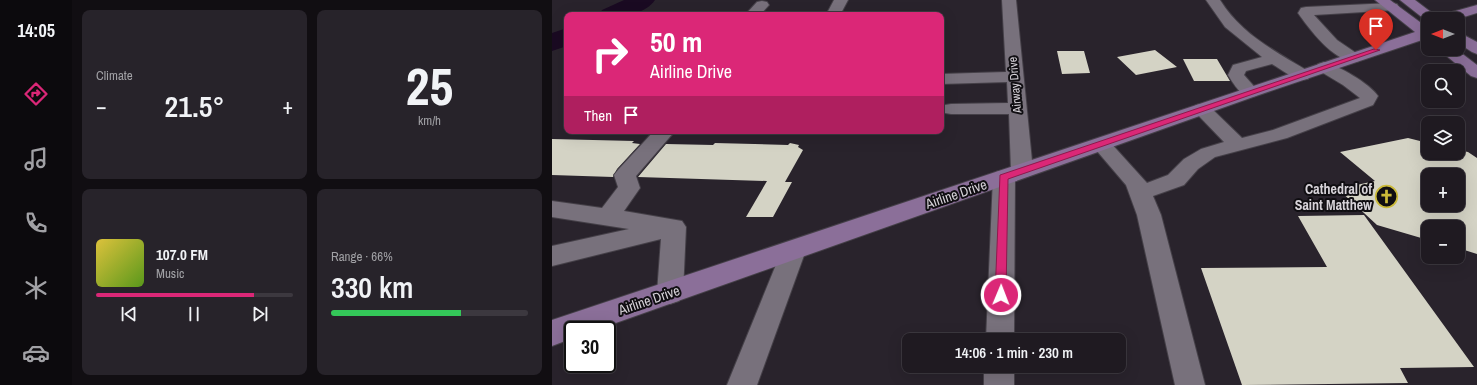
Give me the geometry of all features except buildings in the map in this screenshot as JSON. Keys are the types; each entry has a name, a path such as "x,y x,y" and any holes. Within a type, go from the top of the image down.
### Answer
{"main road":[{"path":"1407,0 1423,12"},
{"path":"1387,4 1421,30"},
{"path":"1465,13 1477,9"},
{"path":"1465,24 1477,24"},
{"path":"1465,33 1477,49"},
{"name":"Airline Drive","path":"552,333 1250,92 1421,36"},
{"path":"1455,56 1477,73"}],"street":[{"path":"835,12 841,0"},
{"name":"Airway Drive","path":"1001,333 1017,109 1009,0"},
{"path":"1213,0 1228,24 1275,58 1302,75"},
{"path":"1353,58 1328,41 1305,13 1306,10 1361,4 1387,4"},
{"path":"755,12 762,5"},
{"path":"1250,92 1236,74 1239,68 1275,58"},
{"path":"1140,192 1176,180 1191,164 1208,153 1280,134 1367,101 1369,96 1361,89 1324,67"},
{"path":"944,79 1015,77"},
{"path":"951,109 971,107 988,109 1017,109"},
{"path":"1202,109 1239,146"},
{"path":"608,217 629,188 625,175 662,134"},
{"path":"1101,144 1136,182 1149,215 1190,385"},
{"path":"552,209 674,226"},
{"path":"552,256 674,226"},
{"path":"670,293 674,226"},
{"path":"742,385 794,250"},
{"path":"999,373 999,385"}],"waterway":[{"path":"617,12 643,0"},
{"path":"552,43 564,37"}],"place":[{"name":"Cathedral of Saint Matthew","path":"1387,197"}],"route":[{"path":"1001,295 1004,177 1376,50"}]}
